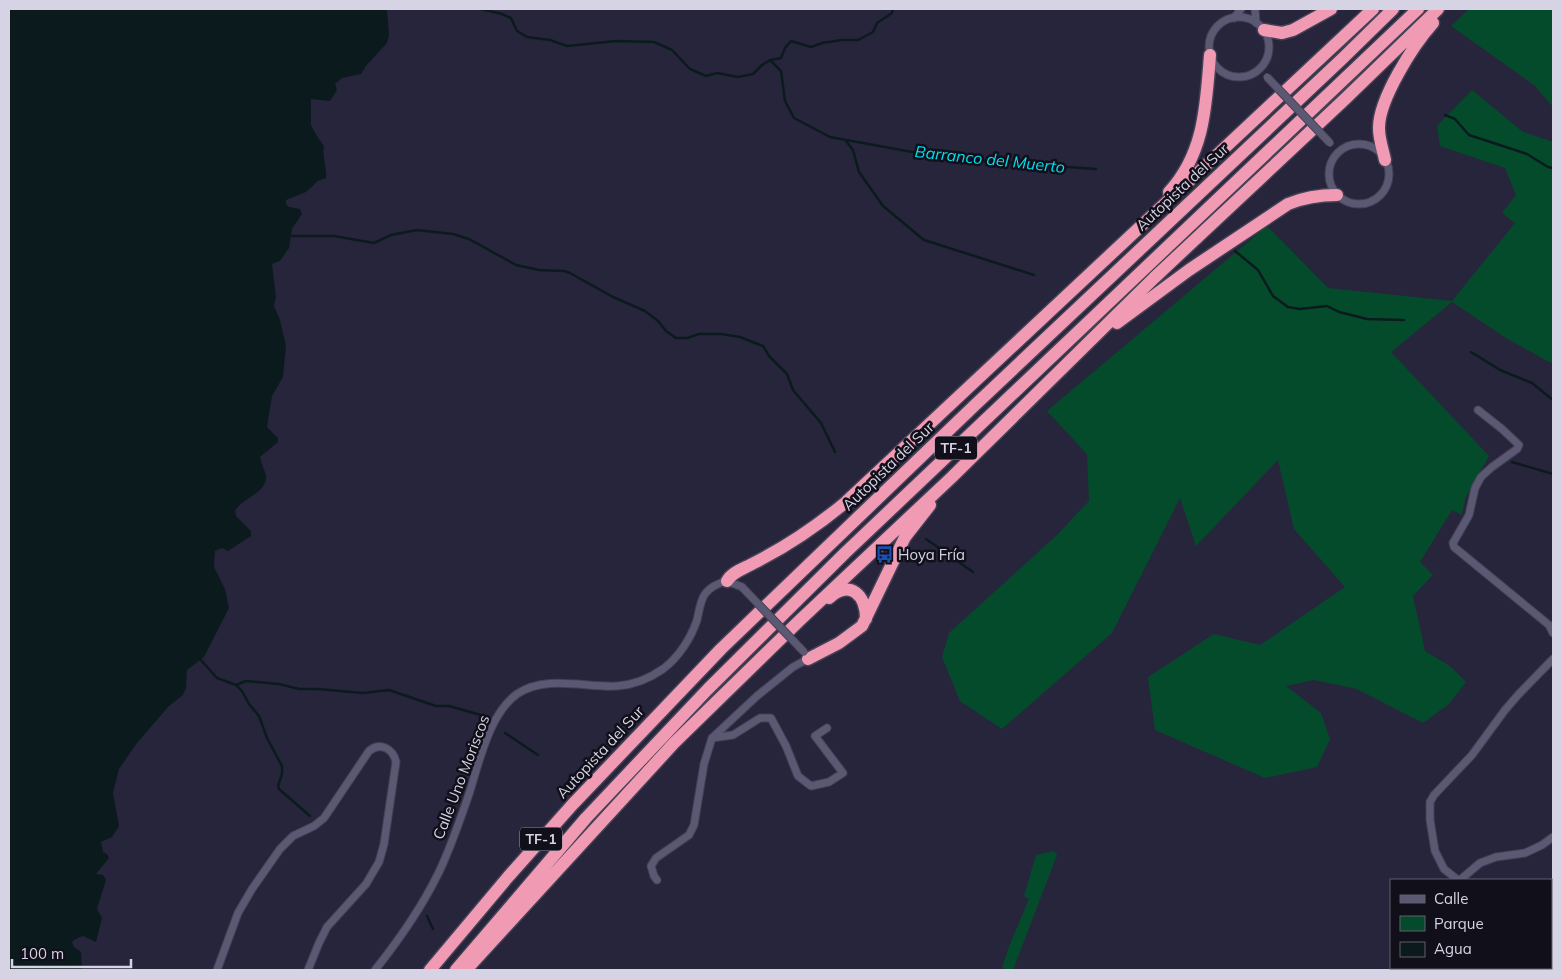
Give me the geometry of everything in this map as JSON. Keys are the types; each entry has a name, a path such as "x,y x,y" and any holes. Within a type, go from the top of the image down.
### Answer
{"highway":[{"path":"1260,26 1282,33 1294,30 1331,9"},
{"path":"727,581 732,574 809,531 846,502 1373,9"},
{"name":"Autopista del Sur","path":"430,970 540,840 720,649 1393,9"},
{"name":"TF-1","path":"456,970 586,818 708,689 845,553 1418,9"},
{"path":"466,970 674,743 799,621 952,477 1077,353 1438,9"},
{"path":"1385,160 1379,128 1380,117 1386,99 1405,62 1430,26 1446,9"},
{"path":"1117,249 1176,184 1195,148 1204,118 1210,54"},
{"path":"1077,353 1189,270 1288,204 1301,198 1316,195 1337,195"},
{"path":"975,405 1051,312"},
{"path":"806,655 848,637 862,626 905,537 952,477"},
{"path":"799,621 813,614 831,596 847,590 854,591 864,602 866,619"}],"street":[{"path":"1234,18 1241,9"},
{"path":"1255,9 1260,26 1268,39 1269,49 1266,60 1260,69 1246,76 1234,77 1216,67 1210,54 1209,45 1213,33 1222,23 1234,18 1246,18 1260,26"},
{"path":"1260,69 1339,152"},
{"path":"1365,145 1380,152 1385,160 1389,178 1386,186 1376,199 1360,204 1351,204 1337,195 1330,184 1331,162 1339,152 1348,146 1365,145"},
{"path":"1478,410 1519,445 1517,449 1481,477 1475,488 1470,515 1455,539 1454,547 1549,625 1553,633"},
{"path":"657,880 651,866 656,858 689,835 694,825 704,764 712,738 757,696 794,667 806,655 742,588 727,581"},
{"name":"Calle Uno Moriscos","path":"375,970 414,916 439,872 465,805 486,742 499,714 507,703 528,688 542,685 557,683 619,686 644,680 655,674 675,657 685,644 696,623 705,594 712,588 727,581"},
{"path":"1458,879 1444,869 1435,850 1430,820 1430,802 1434,795 1472,755 1505,710 1553,659"},
{"path":"712,738 733,735 760,718 771,718 786,746 798,776 811,786 829,782 843,773 815,736 826,728"},
{"path":"217,970 238,913 280,849 293,836 314,826 324,818 369,751 377,747 386,748 393,754 396,762 384,844 379,862 366,884 327,927 308,970"},
{"path":"1460,879 1480,864 1496,857 1525,852 1542,846 1553,837"}],"green space":[{"path":"1469,9 1553,9 1553,107 1534,85 1451,26"},
{"path":"1472,90 1523,132 1553,142 1553,364 1506,338 1452,302 1391,352 1489,456 1465,499 1462,515 1452,510 1420,562 1433,575 1413,596 1425,651 1450,666 1466,682 1449,704 1423,723 1357,689 1314,680 1286,686 1321,713 1330,739 1317,767 1265,778 1155,730 1148,677 1214,634 1260,645 1345,587 1294,529 1278,460 1196,546 1180,498 1112,633 1002,729 960,701 942,657 949,633 1056,536 1089,501 1087,454 1047,411 1267,226 1328,288 1452,301 1515,223 1502,213 1516,195 1505,168 1440,146 1437,126"},
{"path":"1054,851 1057,855 1013,970 1002,968 1029,899 1024,896 1036,855"}],"water":[{"path":"9,9 387,9 389,35 387,43 361,74 342,78 335,84 337,90 330,101 311,99 311,125 324,146 326,178 318,181 306,192 286,200 286,204 289,207 300,209 302,214 292,229 289,248 280,261 272,264 276,297 274,306 280,320 286,346 283,377 272,396 267,427 278,438 278,442 260,457 266,476 263,487 238,506 235,511 236,516 251,531 251,536 228,551 222,548 215,551 214,567 225,589 229,608 204,657 187,670 186,688 183,695 168,707 137,743 119,769 113,793 119,826 112,837 101,842 103,852 109,858 96,874 103,875 106,880 97,909 102,918 96,942 83,936 72,942 74,947 81,952 82,970 9,970"}],"waterway":[{"name":"Barranco del Muerto","path":"481,9 511,18 517,31 527,37 550,40 567,46 616,41 654,42 672,50 690,69 706,76 717,73 738,77 753,74 770,60 781,71 785,101 794,118 830,137 945,158 1096,169"},
{"path":"771,60 781,58 785,48 791,41 811,47 842,40 858,40 873,32 877,23 892,13 893,9"},
{"path":"1445,115 1455,119 1469,135 1527,154 1553,168"},
{"path":"846,141 853,150 859,172 883,206 924,240 1034,275"},
{"path":"292,236 334,236 374,243 391,235 417,230 453,234 469,239 516,265 539,270 570,273 613,297 645,311 676,338 687,338 699,334 721,334 740,337 763,346 769,356 787,374 793,390 821,423 835,452"},
{"name":"Barranco del Muerto","path":"1235,251 1258,270 1273,296 1288,307 1300,309 1327,306 1339,312 1367,319 1404,320"},
{"name":"Barranco del Muerto","path":"1471,352 1500,370 1532,383 1553,400"},
{"path":"1512,462 1553,474"},
{"path":"926,539 973,572"},
{"path":"200,659 217,678 236,685 242,691 249,704 259,716 267,738 282,766 279,789 310,816"},
{"path":"236,685 246,681 279,684 299,689 363,693 389,690 436,706 449,706 481,715"},
{"path":"505,733 538,755"},
{"path":"427,916 433,929"}],"place":[{"name":"Hoya Fría","path":"884,554"}]}
